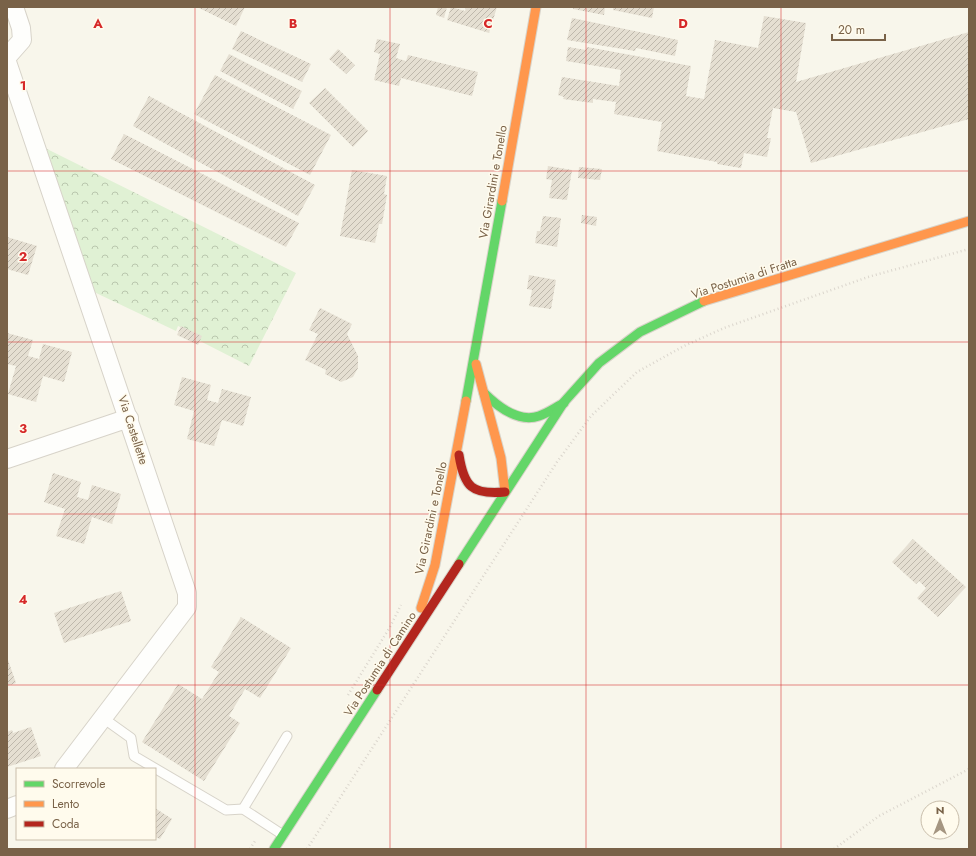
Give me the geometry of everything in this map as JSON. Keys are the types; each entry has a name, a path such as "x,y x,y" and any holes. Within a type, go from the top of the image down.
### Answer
{"main road":[{"name":"Via Girardini e Tonello","path":"411,638 435,565 458,449 475,360 536,7"},
{"name":"Via Postumia di Fratta","path":"505,492 564,402 599,363 640,332 702,302 969,221"},
{"name":"Via Girardini e Tonello","path":"458,449 461,470 465,481 475,489 487,494 505,492 501,458 475,360"},
{"name":"Via Girardini e Tonello","path":"484,393 499,408 515,415 536,417 564,402"},
{"name":"Via Postumia di Camino","path":"274,849 505,492"}],"street":[{"path":"7,57 22,40 21,28 14,7"},
{"name":"Via Castellette","path":"7,62 129,418 187,593 187,607 65,768"},
{"path":"7,459 129,418"}],"lane":[{"path":"103,718 131,738 134,756 154,768"},
{"path":"243,809 287,736"},
{"path":"156,769 226,810 243,809 283,835"}],"path":[{"path":"307,849 557,462 591,416 638,372 684,346 724,328 868,277 969,249"},
{"path":"344,702 390,628 402,603"},
{"path":"834,849 879,816 969,769"},
{"path":"250,849 266,824"}],"green space":[{"path":"43,147 296,273 249,366 198,340 199,336 178,326 176,331 94,292"}],"building":[{"path":"197,7 245,7 236,26"},
{"path":"438,7 447,7 444,18 436,15"},
{"path":"451,7 465,11 466,7 497,7 489,33 447,20"},
{"path":"574,7 605,7 604,15 573,9"},
{"path":"613,7 654,7 652,18 613,10"},
{"path":"764,16 806,23 796,82 969,32 969,119 811,163 796,112 773,108 767,138 771,138 767,157 744,153 741,168 657,151 662,122 614,114 616,102 593,99 593,103 563,99 564,97 558,95 562,77 619,86 621,70 566,61 568,47 586,50 587,47 691,66 686,96 704,99 715,40 758,48"},
{"path":"572,18 678,40 675,56 636,48 635,51 567,40"},
{"path":"241,31 311,64 302,82 232,49"},
{"path":"377,39 400,44 396,58 406,61 408,55 478,72 472,96 401,78 399,86 374,80 380,54 374,52"},
{"path":"338,49 355,65 346,74 329,59"},
{"path":"229,54 302,91 293,109 220,71"},
{"path":"215,75 331,135 310,175 194,114"},
{"path":"325,88 368,131 353,147 309,103"},
{"path":"149,96 315,185 298,216 133,126"},
{"path":"124,134 299,223 286,247 111,159"},
{"path":"548,166 572,170 567,200 549,198 552,180 546,179"},
{"path":"579,167 602,169 600,180 578,178"},
{"path":"352,170 387,176 384,194 387,195 382,224 379,224 375,243 340,236"},
{"path":"582,215 597,217 596,226 581,223"},
{"path":"543,216 561,218 557,247 535,243 537,231 540,231"},
{"path":"7,237 37,246 28,275 7,269"},
{"path":"529,275 556,280 551,309 529,306 532,290 527,289"},
{"path":"320,308 352,324 347,334 358,356 358,368 353,377 341,382 325,374 326,370 305,360 318,334 309,330"},
{"path":"181,326 202,336 198,345 177,335"},
{"path":"7,333 33,340 28,356 39,359 43,344 72,352 64,382 43,376 36,402 8,394 16,366 7,364"},
{"path":"182,377 211,385 207,400 218,403 222,389 251,397 243,426 222,420 214,446 187,439 194,411 174,405"},
{"path":"53,473 81,482 77,497 88,500 92,485 121,494 112,524 92,517 84,544 56,536 65,509 44,502"},
{"path":"913,539 966,587 938,617 917,598 926,588 919,581 916,584 892,562"},
{"path":"121,591 131,621 64,643 54,613"},
{"path":"241,617 291,648 260,698 245,689 229,716 240,723 204,781 142,742 178,684 202,699 219,672 211,667"},
{"path":"7,657 16,683 7,686"},
{"path":"31,727 41,756 7,767 7,732 12,730 13,733"},
{"path":"156,809 172,819 160,839 156,837"}],"traffic: fast":[{"path":"466,401 502,201"},
{"path":"459,564 564,402 599,363 640,332 704,301"},
{"path":"484,393 509,412 531,418 549,412 564,403"},
{"path":"274,849 377,690"}],"traffic: slow":[{"path":"502,201 536,7"},
{"path":"704,301 969,221"},
{"path":"476,364 501,458 505,492"},
{"path":"421,608 435,565 466,401"}],"traffic: jam":[{"path":"459,455 464,475 467,482 472,487 485,492 505,492"},
{"path":"377,690 459,564"}]}
